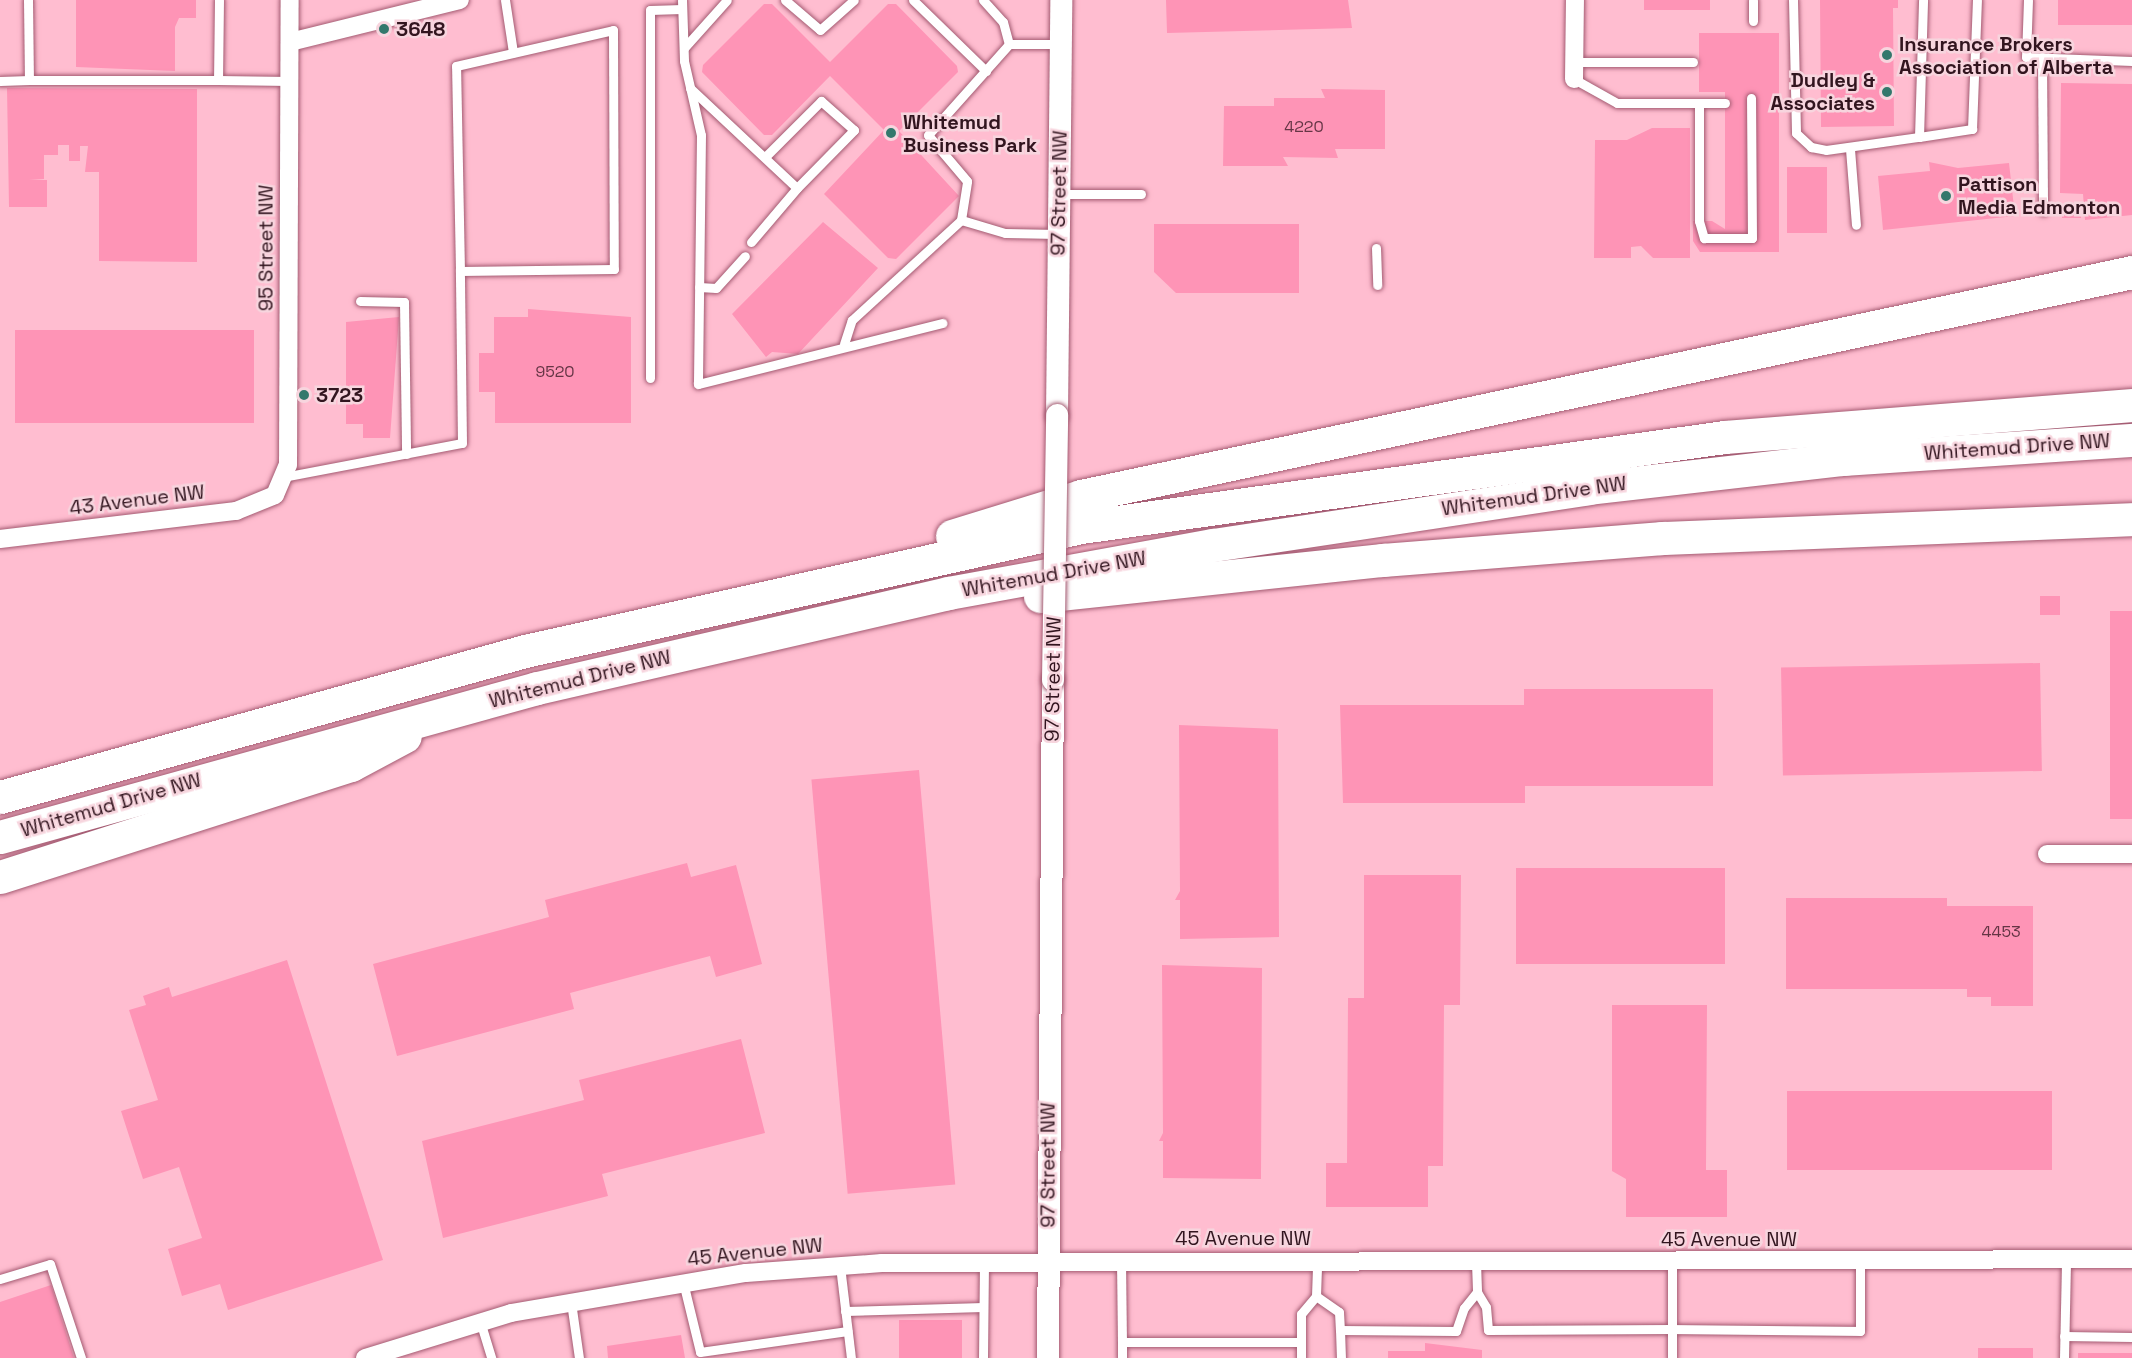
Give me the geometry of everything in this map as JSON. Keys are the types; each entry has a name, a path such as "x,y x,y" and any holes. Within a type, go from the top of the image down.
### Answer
{"highway":[{"path":"838,577 1029,508 1973,308 2132,272"},
{"path":"1973,308 2132,287"},
{"name":"Whitemud Drive NW","path":"3,795 525,651 838,577 1115,522 1581,454 1977,414 2132,405"},
{"name":"Whitemud Drive NW","path":"0,837 456,709 948,593 1225,543 1588,488 1855,458 2132,440"},
{"path":"948,593 1085,593 1383,560 1662,538 2128,521"},
{"path":"0,877 351,765 456,709"}],"street":[{"name":"95 Street NW","path":"276,495 288,465 290,0"},
{"path":"290,42 431,3 460,0"},
{"name":"97 Street NW","path":"1048,1358 1047,1261 1061,0"},
{"path":"1574,71 1575,0"},
{"name":"43 Avenue NW","path":"0,539 236,511 276,495"},
{"path":"2047,854 2132,854"},
{"name":"45 Avenue NW","path":"365,1358 480,1321 571,1302 683,1282 840,1266 1121,1260 1476,1262 2132,1259"}],"lane":[{"path":"28,0 29,80"},
{"path":"218,80 219,0"},
{"path":"505,0 513,52"},
{"path":"684,48 727,0"},
{"path":"785,0 820,30 854,0"},
{"path":"913,0 986,71"},
{"path":"983,0 1003,22 1010,44"},
{"path":"1753,0 1753,21"},
{"path":"1793,0 1796,133 1811,147 1850,149 1972,129 1977,0"},
{"path":"1919,137 1923,0"},
{"path":"2028,0 2026,57 2132,61"},
{"path":"650,378 650,10 682,4 684,48 701,135 698,384 844,344 942,323"},
{"path":"283,477 462,443 456,66 613,30 614,269 460,271"},
{"path":"844,344 852,320 961,220 967,181 928,135 1010,44 1061,44"},
{"path":"2042,57 2043,211"},
{"path":"1574,71 1693,62"},
{"path":"1574,71 1617,103 1725,104"},
{"path":"0,81 289,81"},
{"path":"690,88 766,156 797,188"},
{"path":"1699,104 1699,221 1704,238 1752,238 1751,98"},
{"path":"751,242 797,188 854,130 821,101 766,156"},
{"path":"1850,149 1856,225"},
{"path":"1059,194 1141,194"},
{"path":"961,220 1005,233 1058,234"},
{"path":"1376,248 1377,285"},
{"path":"699,287 716,288 745,256"},
{"path":"360,301 404,302 406,454"},
{"path":"1121,1260 1122,1358"},
{"path":"1301,1358 1301,1314 1316,1296 1317,1260"},
{"path":"2064,1358 2066,1260"},
{"path":"1672,1261 1672,1358"},
{"path":"1476,1262 1477,1292 1486,1307 1488,1330 1860,1331 1860,1261"},
{"path":"983,1358 984,1262"},
{"path":"0,1279 50,1264 81,1358"},
{"path":"840,1266 851,1358"},
{"path":"683,1282 700,1352 848,1331"},
{"path":"1340,1330 1456,1331 1464,1308 1477,1292"},
{"path":"1316,1296 1339,1312 1341,1358"},
{"path":"571,1302 579,1358"},
{"path":"845,1311 983,1307"},
{"path":"480,1321 491,1358"},
{"path":"2064,1336 2132,1337"},
{"path":"1122,1342 1301,1342"}],"building":[{"path":"76,0 196,0 196,18 179,18 175,27 175,71 76,67"},
{"path":"1166,0 1348,0 1352,28 1167,33"},
{"path":"1644,0 1710,0 1710,10 1644,10"},
{"path":"1820,0 1898,0 1898,8 1893,8 1894,126 1821,127"},
{"path":"2058,0 2132,0 2132,25 2058,25"},
{"name":"Whitemud Business Park","path":"764,4 772,4 830,62 888,4 896,4 957,66 958,72 899,131 959,196 896,259 888,258 824,194 884,130 830,76 772,135 764,135 702,72 703,65"},
{"path":"1699,33 1779,33 1779,252 1700,252 1693,241 1693,221 1712,221 1725,229 1725,92 1699,92"},
{"path":"2061,83 2132,84 2132,215 2085,220 2083,194 2060,193"},
{"path":"7,88 197,89 197,262 99,261 99,172 85,172 88,146 80,146 80,161 69,161 69,145 58,145 58,155 44,155 44,179 29,180 47,180 47,207 9,207"},
{"path":"1321,89 1385,90 1385,149 1335,149 1338,158 1283,157 1288,166 1223,166 1224,106 1274,106 1274,98 1325,98"},
{"path":"1652,128 1690,128 1690,258 1653,258 1641,246 1631,247 1631,258 1594,258 1595,140 1627,140"},
{"name":"Pattison Media Edmonton","path":"1929,162 1958,168 2009,163 2015,216 1883,230 1878,176 1930,171"},
{"path":"1787,167 1827,167 1827,233 1787,233"},
{"path":"2062,208 2081,208 2081,218 2062,218"},
{"path":"823,222 878,268 798,354 772,352 766,357 732,314"},
{"path":"1154,224 1299,224 1299,293 1176,293 1154,272"},
{"path":"528,309 631,317 631,423 495,423 495,392 479,392 479,353 494,353 494,317 528,317"},
{"path":"399,317 390,438 363,438 363,424 346,424 346,322"},
{"path":"15,330 254,330 254,423 15,423"},
{"path":"2040,596 2060,596 2060,615 2040,615"},
{"path":"2110,611 2132,611 2132,819 2110,819"},
{"path":"2040,663 2042,771 1783,776 1781,668"},
{"path":"1524,689 1713,689 1713,786 1525,786 1525,803 1343,803 1340,705 1524,705"},
{"path":"1179,725 1278,729 1279,937 1180,939 1180,900 1175,900 1180,891"},
{"path":"919,770 955,1184 848,1194 811,779"},
{"path":"687,863 691,877 736,865 762,964 716,977 710,956 570,993 574,1009 397,1056 373,964 549,917 545,900"},
{"path":"1516,868 1725,868 1725,964 1516,964"},
{"path":"1364,875 1461,875 1460,1005 1444,1005 1443,1166 1428,1166 1428,1207 1326,1207 1326,1163 1347,1163 1348,998 1364,998"},
{"path":"1786,898 1947,898 1947,906 2033,906 2033,1006 1991,1006 1991,997 1967,997 1967,989 1786,989"},
{"path":"287,960 383,1260 228,1310 220,1284 182,1296 168,1249 202,1238 179,1167 143,1179 121,1111 158,1100 129,1010 146,1005 143,996 169,987 172,997"},
{"path":"1162,965 1262,968 1261,1179 1163,1178 1163,1141 1159,1141 1163,1133"},
{"path":"1612,1005 1707,1005 1706,1170 1727,1170 1727,1217 1626,1217 1626,1179 1612,1171"},
{"path":"741,1039 765,1133 602,1174 608,1196 443,1238 422,1141 584,1100 579,1080"},
{"path":"1787,1091 2052,1091 2052,1170 1787,1170"},
{"path":"51,1285 74,1358 0,1358 0,1302"},
{"path":"899,1320 962,1320 962,1358 899,1358"},
{"path":"681,1335 685,1358 608,1358 607,1346"},
{"path":"1425,1343 1482,1350 1482,1358 1388,1358 1388,1351 1425,1351"},
{"path":"1978,1348 2033,1348 2033,1358 1978,1358"},
{"path":"2078,1353 2132,1353 2132,1358 2078,1358"}],"place":[{"name":"3648","path":"384,29"},
{"name":"Insurance Brokers Association of Alberta","path":"1887,55"},
{"name":"Dudley & Associates","path":"1887,92"},
{"name":"Whitemud Business Park","path":"891,133"},
{"name":"Pattison Media Edmonton","path":"1946,196"},
{"name":"3723","path":"304,395"}]}
